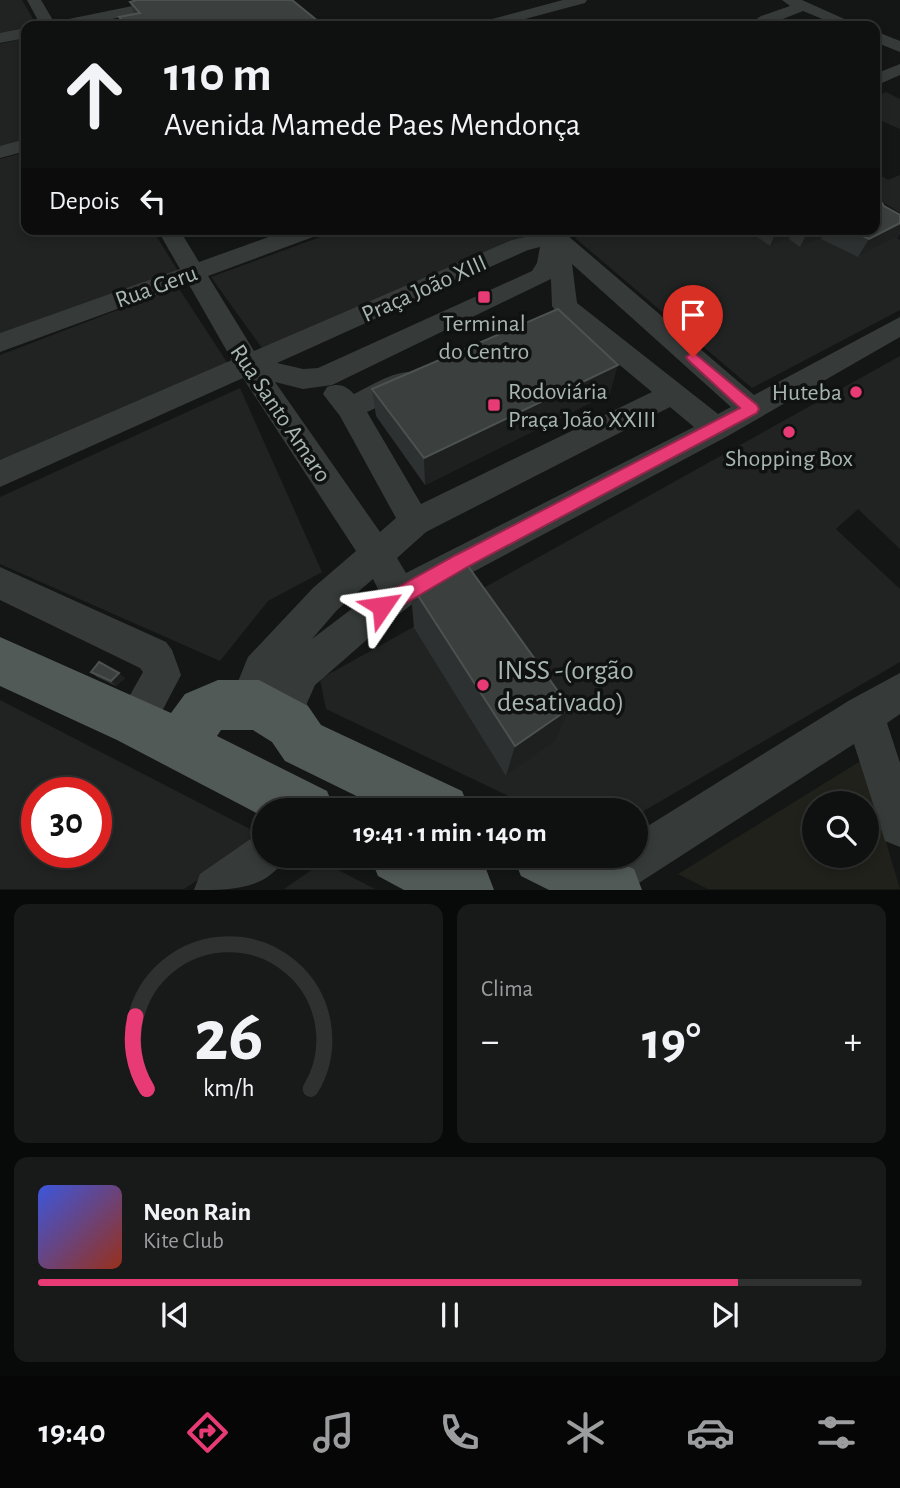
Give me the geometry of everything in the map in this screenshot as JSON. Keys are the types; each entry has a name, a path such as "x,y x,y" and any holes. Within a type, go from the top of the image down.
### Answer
{"main road":[{"path":"0,661 135,722 284,798"},
{"path":"180,745 203,712 218,705 275,714 303,743 418,798"},
{"path":"422,868 465,890"},
{"path":"567,868 606,886"}],"street":[{"path":"34,0 46,21"},
{"path":"82,21 183,0"},
{"path":"496,21 543,4 580,0"},
{"path":"789,0 840,21"},
{"path":"543,4 569,20"},
{"path":"763,21 804,6"},
{"path":"0,38 21,34"},
{"path":"880,38 900,47"},
{"path":"880,79 900,69"},
{"path":"0,152 21,146"},
{"name":"Rua Santo Amaro","path":"171,235 248,366 378,556 399,594"},
{"name":"Rua Geru","path":"0,343 296,235"},
{"path":"0,474 248,366 301,351 369,324 509,260 551,235"},
{"path":"248,366 303,379 322,378 540,276 548,269 555,235"},
{"path":"556,235 562,272 554,311 672,394 716,429"},
{"path":"559,235 752,409"},
{"path":"672,394 415,522 326,599 261,670 254,689 275,714 288,702 302,672 365,618 399,594 716,429 900,326"},
{"path":"350,408 438,366"},
{"path":"322,378 350,408 415,522"},
{"path":"0,583 153,655 159,663 162,675 135,722"},
{"path":"606,886 900,692"},
{"path":"864,714 900,826"},
{"path":"216,890 252,864"}],"shaded area":[{"path":"0,0 22,0 34,21 21,21 21,31 0,35"},
{"path":"21,39 21,141 0,147 0,44"},
{"path":"886,92 900,99 900,129 880,120 880,95"},
{"path":"21,153 21,235 156,235 178,271 0,333 0,159"},
{"path":"880,175 888,180 900,175 900,213 880,200"},
{"path":"880,227 900,240 900,310 752,388 575,238 581,235 880,235"},
{"path":"326,235 532,235 264,351 211,277"},
{"path":"178,287 230,367 0,461 0,355"},
{"path":"900,356 900,549 858,509 836,529 900,589 900,662 648,808 648,798 513,798 326,709 320,679"},
{"path":"240,388 322,572 268,601 220,661 0,564 0,497"},
{"path":"0,700 250,829 251,845 184,889 0,889"},
{"path":"862,760 871,791 812,791"},
{"path":"802,797 802,868 879,868 879,818 900,889 708,889 678,874"},
{"path":"314,868 335,868 375,889 284,889"}],"building":[{"path":"292,0 318,21 123,21 119,17 140,13 130,2"},
{"path":"880,202 900,215 900,223 880,233"},
{"path":"861,235 877,235 869,239"},
{"name":"Rodoviária Praça João XXIII","path":"558,309 618,365 424,458 372,389"},
{"path":"460,555 570,708 515,746 410,583"},
{"path":"99,662 119,673 111,681 91,672"}],"place":[{"name":"Terminal do Centro","path":"484,297"},
{"name":"Huteba","path":"856,392"},
{"name":"Rodoviária Praça João XXIII","path":"494,405"},
{"name":"Shopping Box","path":"789,432"},
{"name":"INSS -(orgão desativado)","path":"483,685"}],"route":[{"path":"382,606 399,594 752,409 693,357"}]}
